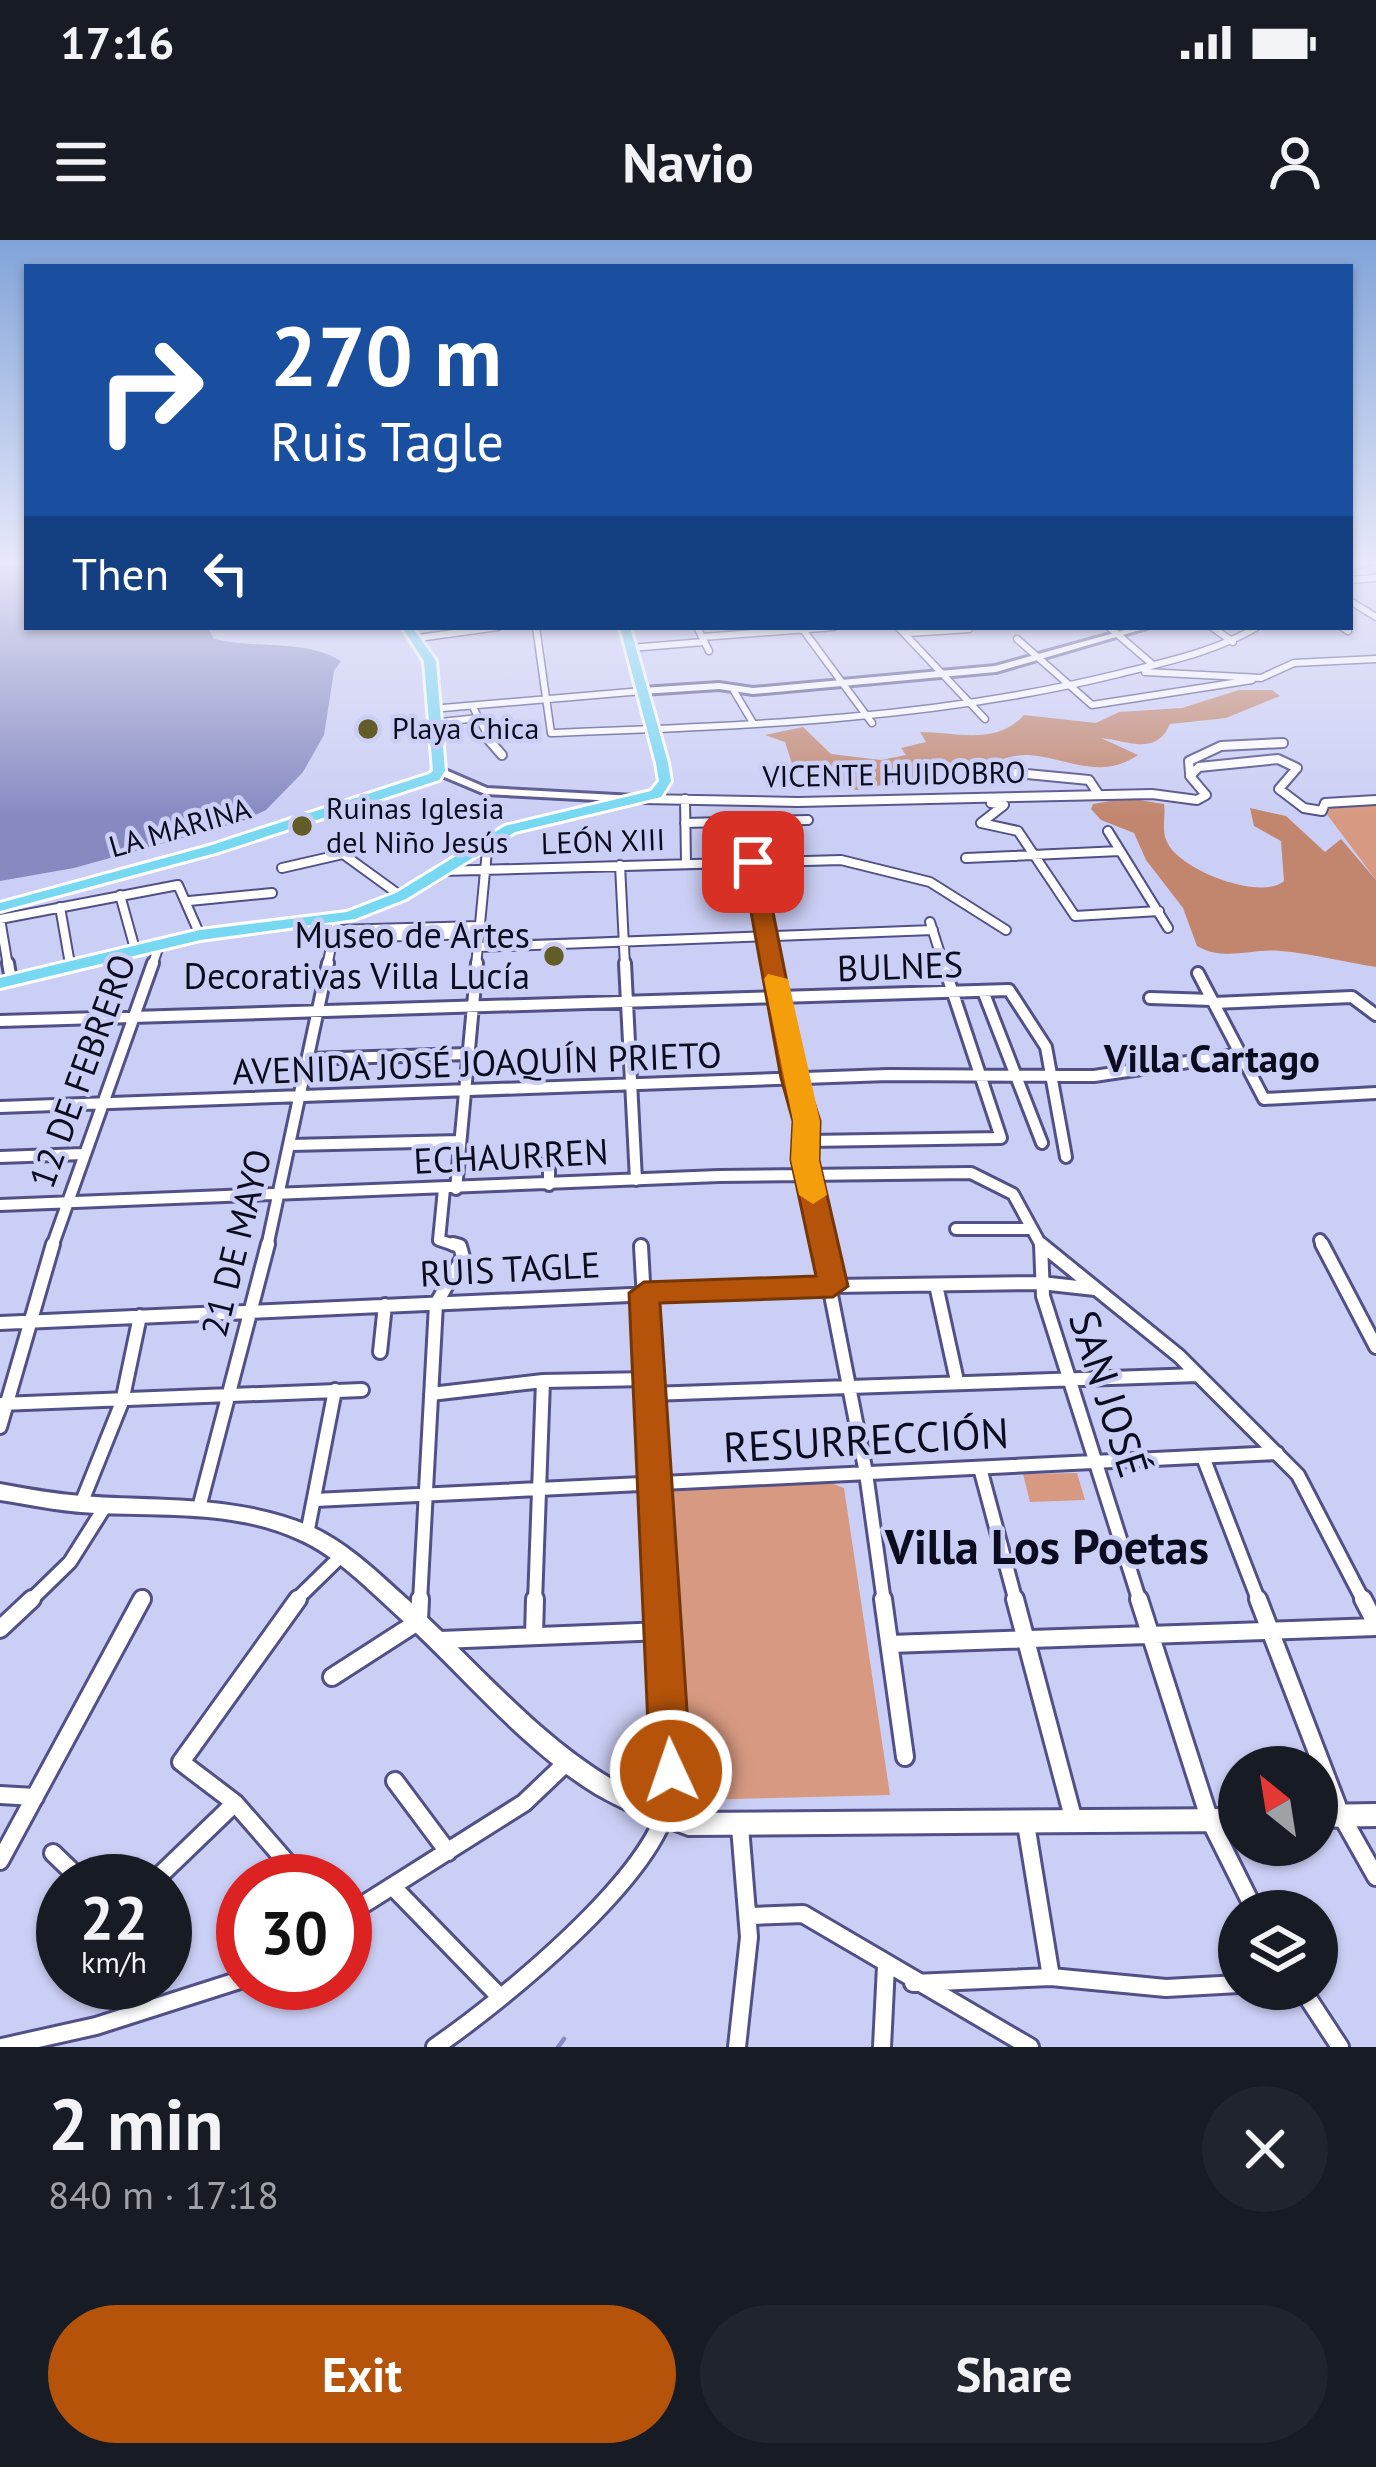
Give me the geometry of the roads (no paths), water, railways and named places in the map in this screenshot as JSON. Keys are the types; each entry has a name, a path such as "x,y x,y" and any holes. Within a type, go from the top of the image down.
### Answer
{"main road":[{"path":"420,647 430,661 431,716 440,771"},
{"path":"6,981 200,935 335,929 401,896 488,839 517,826 663,789 630,648"},
{"name":"LA MARINA","path":"0,907 227,845 418,785 440,771"}],"street":[{"path":"538,647 548,732 752,723 970,703 1074,690 1151,670 1261,678"},
{"path":"630,648 640,647"},
{"path":"816,647 872,723"},
{"path":"919,647 985,719"},
{"path":"1027,647 1093,705 1261,678 1294,663 1376,659"},
{"path":"431,716 543,698 719,686 734,691 946,674 1039,658 1069,647"},
{"path":"1133,647 1153,664"},
{"path":"1074,690 1214,647"},
{"path":"734,691 752,723"},
{"path":"473,706 502,755"},
{"path":"431,716 478,718"},
{"path":"1282,743 1228,744 1202,752 1189,761 1190,773 1211,763 1282,760 1296,772 1278,787 1309,810 1322,811 1325,803 1340,799 1376,800"},
{"name":"VICENTE HUIDOBRO","path":"440,771 485,791 635,799 1099,795 1204,799 1190,773"},
{"path":"1016,772 1089,780 1099,795"},
{"path":"685,799 686,863"},
{"path":"970,799 1004,805 981,823 1013,827 1075,916 1159,911"},
{"path":"685,824 808,820"},
{"path":"1108,831 1168,928"},
{"path":"419,1621 436,1304 463,1257 460,1246 440,1240 460,1141 488,839"},
{"path":"966,858 1120,851"},
{"path":"282,868 344,854 401,896"},
{"path":"753,862 866,1473 904,1757"},
{"name":"LEÓN XIII","path":"439,872 686,863 880,863 936,883 1006,931"},
{"path":"620,865 636,1180"},
{"path":"6,981 0,919 175,885 183,886 200,935"},
{"path":"189,901 272,893"},
{"path":"120,896 135,949"},
{"path":"60,907 70,964"},
{"path":"478,947 769,938 932,926 1001,1138 808,1141"},
{"path":"335,929 479,930"},
{"name":"21 DE MAYO","path":"199,1508 280,1196 335,929"},
{"name":"12 DE FEBRERO","path":"0,1427 65,1202 160,943"},
{"path":"1198,973 1264,1099 1376,1093"},
{"name":"BULNES","path":"0,1021 1009,990 1050,1050 1059,1077"},
{"path":"983,991 1042,1143"},
{"path":"1150,998 1352,997 1376,1015"},
{"path":"309,1059 468,1054"},
{"name":"AVENIDA JOSÉ JOAQUÍN PRIETO","path":"0,1107 794,1078 1059,1077 1242,1054"},
{"path":"1059,1077 1066,1157"},
{"path":"291,1145 460,1141"},
{"path":"549,1153 549,1185"},
{"path":"0,1157 82,1154"},
{"name":"ECHAURREN","path":"0,1205 971,1172 999,1180 1017,1196"},
{"name":"SAN JOSÉ","path":"1017,1196 1036,1236 1041,1283 1068,1376 1210,1821 1244,1890"},
{"path":"890,1644 1376,1626 1306,1486 1198,1375 1036,1236 956,1228"},
{"path":"1319,1240 1376,1347"},
{"path":"435,2047 500,1997 608,1897 664,1818 671,1771 641,1246"},
{"name":"RUIS TAGLE","path":"0,1323 833,1286 1041,1283 1095,1288"},
{"path":"936,1285 957,1381"},
{"path":"380,1352 385,1305"},
{"path":"81,1504 122,1402 140,1316"},
{"path":"431,1394 543,1381 649,1386 1198,1375"},
{"path":"534,1636 543,1381"},
{"path":"307,1534 335,1390"},
{"path":"4,1404 362,1390"},
{"name":"RESURRECCIÓN","path":"315,1500 1276,1454"},
{"path":"1203,1457 1270,1632 1307,1746"},
{"path":"980,1468 1075,1824"},
{"path":"0,1492 81,1504 199,1508 266,1519 307,1534 342,1555 419,1621 566,1762 615,1797 664,1818 740,1827 1218,1821"},
{"path":"0,1629 70,1562 106,1504"},
{"path":"280,1854 236,1803 181,1762 293,1603 342,1555"},
{"path":"0,1861 143,1597"},
{"path":"332,1677 419,1621"},
{"path":"440,1640 663,1631"},
{"path":"372,1900 524,1803 566,1762"},
{"path":"394,1781 448,1852"},
{"path":"0,1795 35,1797"},
{"path":"182,1854 236,1803"},
{"path":"1338,1816 1376,1815"},
{"path":"1026,1824 1051,1978"},
{"path":"737,2047 750,1988 752,1916 740,1827"},
{"path":"1338,1827 1376,1876"},
{"path":"393,1887 500,1997"},
{"path":"752,1916 803,1914 1030,2047"},
{"path":"882,2047 886,1966"},
{"path":"914,1983 1051,1978 1166,1988 1218,1985"},
{"path":"2,2047 96,2026 216,1988"},
{"path":"1316,2010 1340,2047"}],"water":[{"path":"0,647 298,647 341,661 334,671 324,735 303,772 266,810 243,821 74,868 0,881"}],"waterway":[{"path":"558,2047 564,2039"}],"place":[{"name":"Playa Chica","path":"368,729"},
{"name":"Ruinas Iglesia del Niño Jesús","path":"302,826"},
{"name":"Museo de Artes Decorativas Villa Lucía","path":"554,956"}],"district":[{"name":"Villa Cartago","path":"1212,1058"},
{"name":"Villa Los Poetas","path":"1047,1547"}]}
